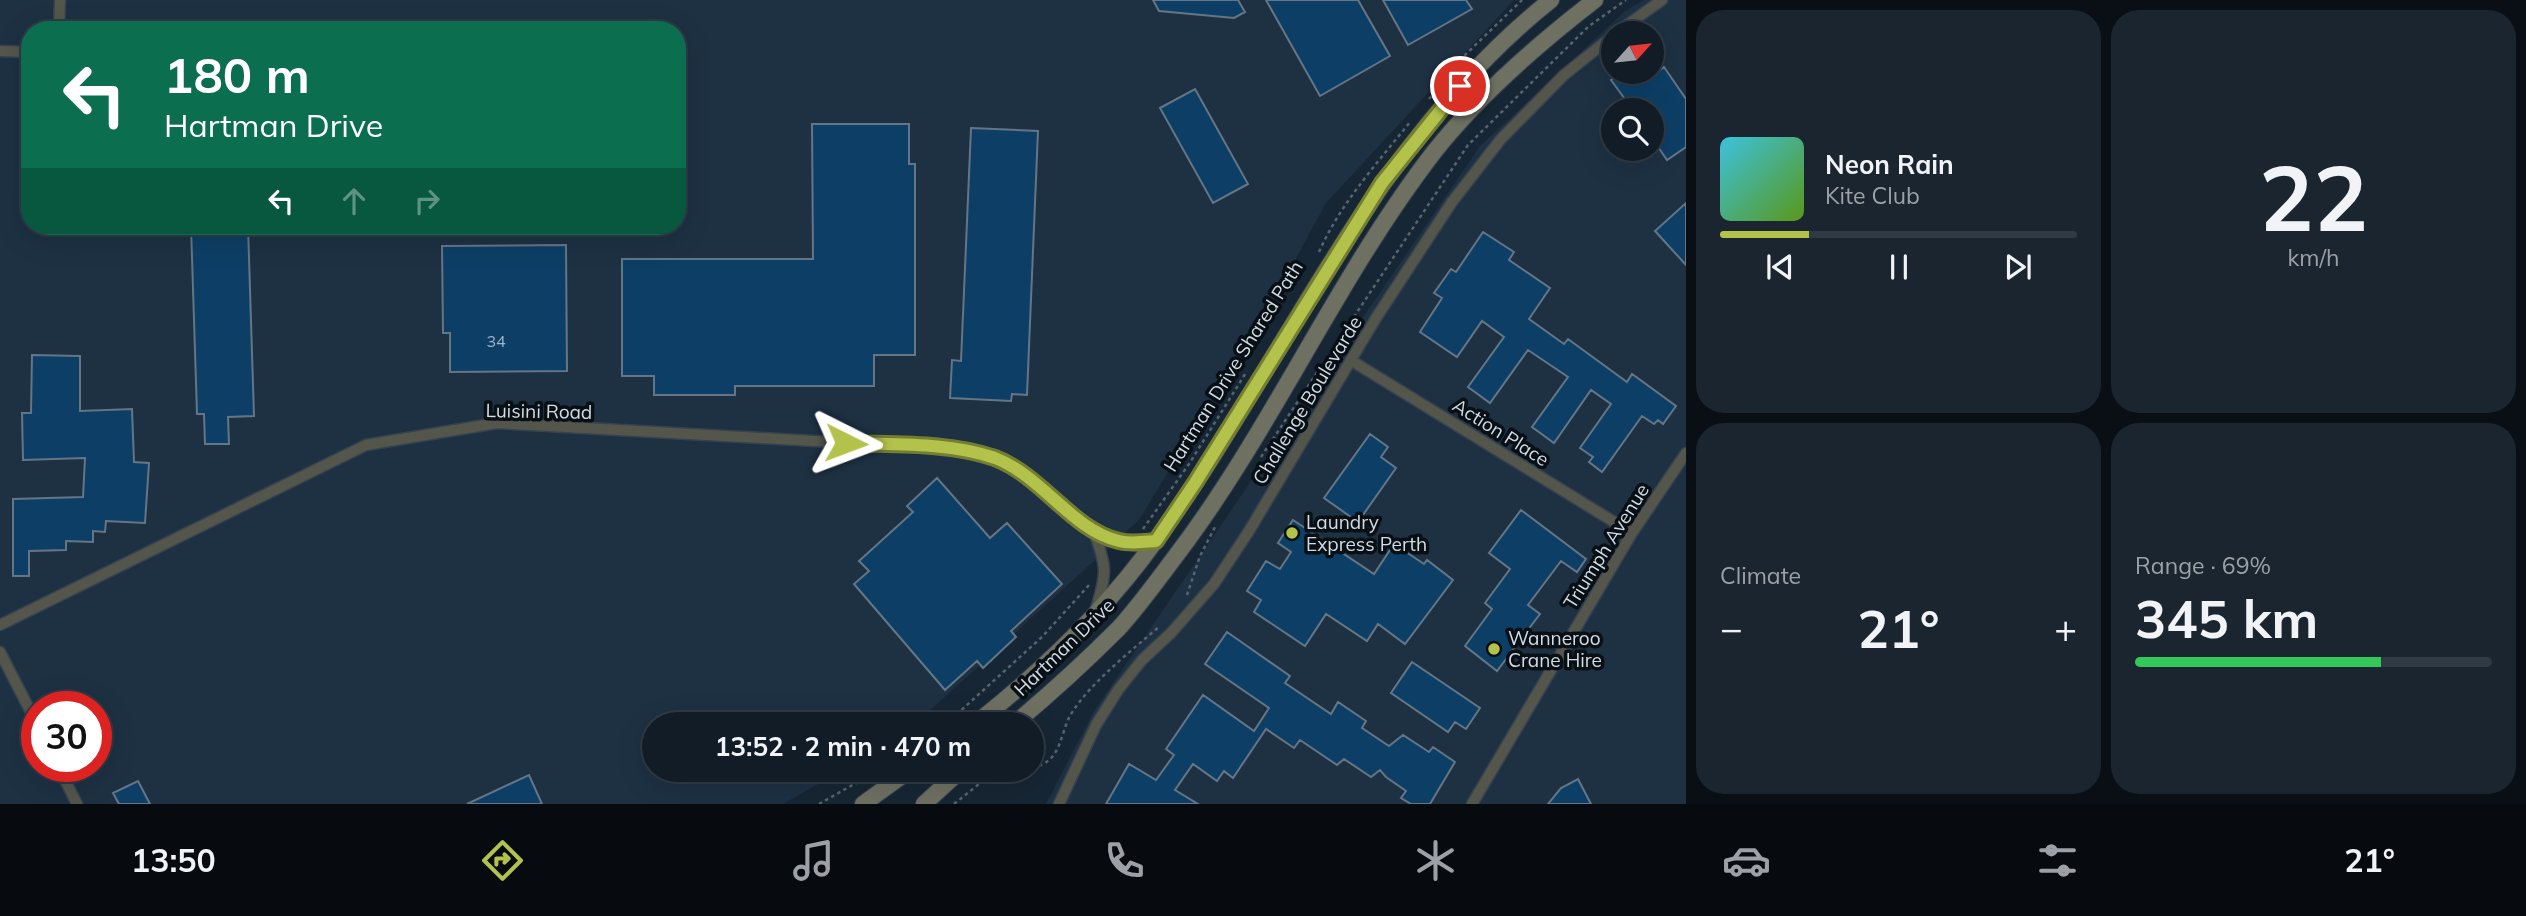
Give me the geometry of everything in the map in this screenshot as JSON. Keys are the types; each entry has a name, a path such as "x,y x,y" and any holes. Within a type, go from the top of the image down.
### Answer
{"main road":[{"name":"Hartman Drive","path":"989,712 1073,638 1156,541 1382,183 1460,86 1551,0"},
{"name":"Hartman Drive","path":"1027,712 1120,626 1176,556 1218,495 1341,291 1435,151 1489,93 1559,28 1595,0"},
{"path":"863,804 893,782"},
{"path":"924,804 948,782"}],"street":[{"path":"59,21 60,0"},
{"name":"Challenge Boulevarde","path":"1633,21 1661,0"},
{"name":"Challenge Boulevarde","path":"1059,804 1096,725 1118,690 1142,660 1171,634 1213,584 1250,531 1376,318 1452,202 1501,139 1564,75 1601,45"},
{"path":"0,51 21,52"},
{"name":"Action Place","path":"1352,361 1632,533"},
{"name":"Luisini Road","path":"0,625 366,445 497,424 954,449 996,459 1039,484 1094,532 1130,543 1156,541"},
{"name":"Triumph Avenue","path":"1472,804 1632,533 1686,453"},
{"path":"1094,532 1105,559 1105,579 1095,614"},
{"path":"0,652 21,693"},
{"path":"66,782 77,804"}],"path":[{"path":"1426,103 1465,55 1522,0"},
{"path":"1255,466 1468,145 1589,26 1626,0"},
{"name":"Hartman Drive Shared Path","path":"1318,257 1335,222 1370,172 1419,112"},
{"name":"Hartman Drive Shared Path","path":"1130,543 1189,464 1242,376 1250,368"},
{"path":"1182,602 1188,594 1200,556 1217,524"},
{"path":"959,712 1042,637 1094,580"},
{"path":"1044,762 1057,753 1065,726 1073,711 1121,660 1169,618"},
{"path":"819,804 858,782"},
{"path":"954,804 982,782"}],"shaded area":[{"path":"0,0 1514,0 1326,203 1279,290 1139,520 928,712 642,712 642,782 822,782 783,804 0,804"},
{"path":"1644,0 1686,0 1686,804 1046,804 1094,711 1480,146 1601,33 1601,84 1664,84 1664,21 1614,21"}],"building":[{"path":"1153,0 1238,0 1245,12 1234,18 1159,11"},
{"path":"1266,0 1358,0 1390,56 1320,96"},
{"path":"1383,0 1466,0 1472,9 1408,45"},
{"path":"1664,67 1686,99 1686,147 1667,160 1664,156 1664,98 1624,98 1614,84 1664,84"},
{"path":"1195,89 1248,184 1213,203 1160,108"},
{"path":"812,124 909,124 909,164 915,164 915,355 874,355 874,386 735,386 735,395 654,395 654,376 622,376 622,259 813,259"},
{"path":"971,128 1038,131 1027,395 1012,394 1011,401 950,398 952,360 961,361"},
{"path":"1686,203 1686,265 1655,231"},
{"path":"1483,232 1514,252 1509,260 1550,288 1529,319 1564,344 1568,339 1627,382 1632,374 1676,406 1663,424 1658,420 1654,424 1642,416 1602,472 1589,462 1593,457 1580,448 1611,404 1591,390 1554,443 1532,427 1568,377 1528,350 1490,403 1468,387 1504,337 1482,321 1457,357 1420,332 1442,298 1434,293 1451,269 1456,272"},
{"path":"191,235 248,235 254,416 228,417 229,444 205,444 204,414 197,414"},
{"path":"566,245 567,371 450,372 450,333 443,333 442,246"},
{"path":"32,355 80,356 80,411 132,409 134,462 149,463 145,523 106,521 105,532 93,531 93,542 66,541 66,550 29,551 29,576 13,576 13,499 83,497 85,458 23,460 22,413 31,413"},
{"path":"1370,434 1388,447 1381,457 1396,468 1358,522 1324,498"},
{"path":"937,478 990,538 1007,523 1062,584 1011,631 1016,637 983,668 977,661 945,690 854,584 869,571 859,561 913,512 907,506"},
{"path":"1521,510 1586,559 1577,572 1561,561 1528,605 1540,614 1497,671 1465,646 1492,609 1485,603 1510,569 1489,553"},
{"path":"1293,520 1374,574 1394,544 1424,564 1427,560 1453,580 1405,644 1378,624 1367,641 1326,614 1305,646 1254,612 1261,600 1247,591 1266,561 1280,569 1291,552 1278,543"},
{"path":"1227,632 1290,676 1285,683 1331,714 1338,702 1366,721 1362,728 1389,746 1403,735 1429,752 1433,747 1455,762 1430,804 1411,804 1401,798 1406,791 1380,770 1371,777 1344,759 1337,765 1300,740 1294,748 1266,729 1233,778 1224,771 1217,781 1193,764 1175,790 1198,804 1106,804 1129,764 1156,780 1174,755 1166,749 1203,695 1254,731 1269,708 1205,664"},
{"path":"1412,662 1480,708 1466,729 1455,722 1448,732 1391,693"},
{"path":"529,775 542,804 467,804"},
{"path":"1578,779 1591,804 1548,804 1561,788"},
{"path":"138,781 150,804 119,804 113,793"}],"place":[{"name":"Laundry Express Perth","path":"1292,533"},
{"name":"Wanneroo Crane Hire","path":"1494,649"}],"route":[{"path":"846,443 954,449 996,459 1039,484 1094,532 1117,541 1156,541 1382,183 1460,86"}]}
